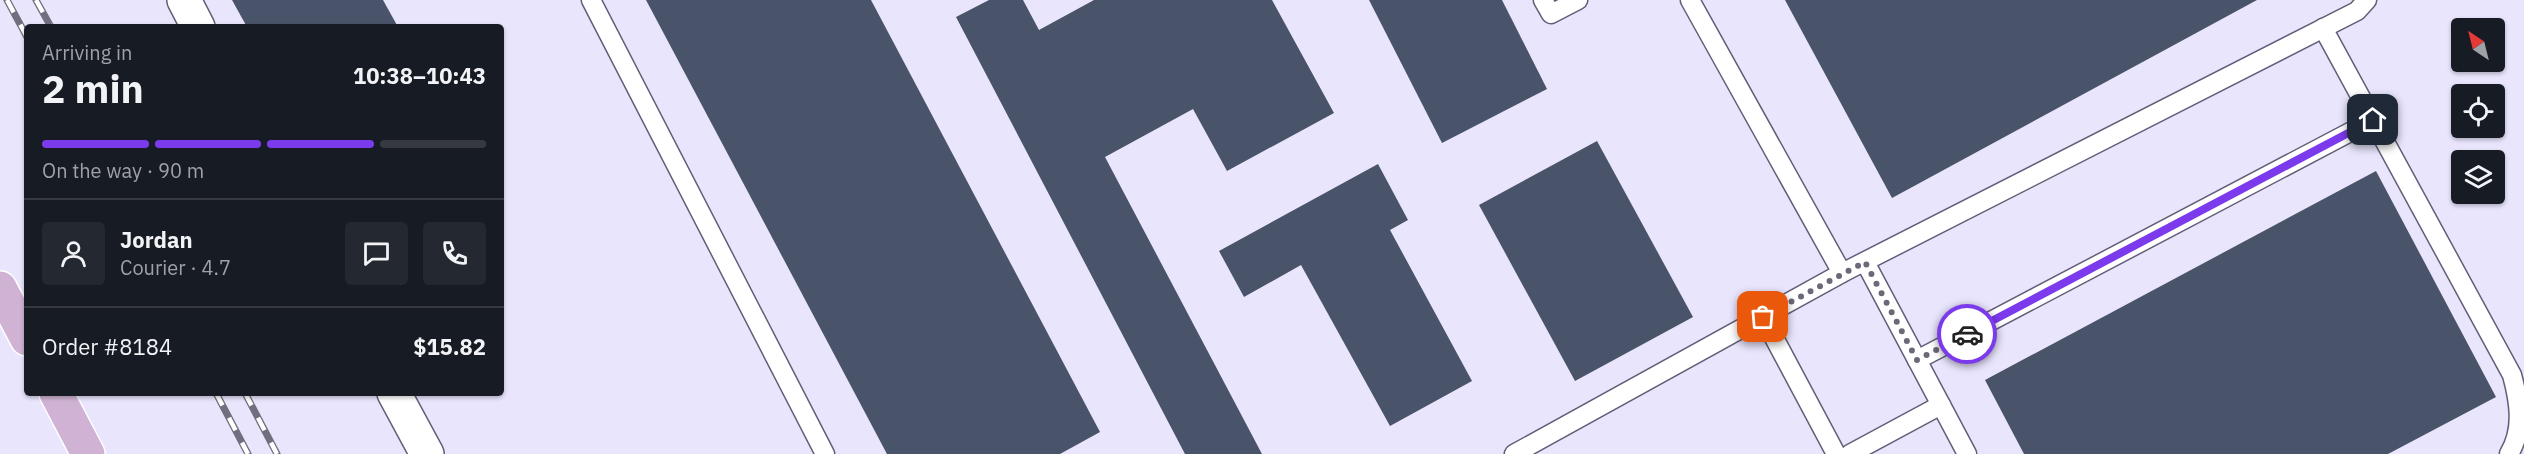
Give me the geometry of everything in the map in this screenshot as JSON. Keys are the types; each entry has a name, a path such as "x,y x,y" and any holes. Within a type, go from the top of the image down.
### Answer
{"main road":[{"path":"0,288 24,333"},
{"path":"58,396 88,454"}],"street":[{"path":"184,0 196,24"},
{"path":"396,396 427,454"}],"lane":[{"path":"591,0 825,454"},
{"path":"1543,0 1551,14 1578,0"},
{"path":"1690,0 1842,273"},
{"path":"1514,454 1842,273 2357,11 2367,0"},
{"path":"2323,28 2512,375 2520,402 2519,427 2510,454"},
{"path":"1917,360 2373,120"},
{"path":"1865,262 1967,454"},
{"path":"1763,317 1836,454"},
{"path":"1850,454 1941,405"}],"building":[{"path":"232,0 383,0 396,24 245,24"},
{"path":"646,0 871,0 1100,432 1060,454 887,454"},
{"path":"989,0 1023,0 1039,30 1094,0 1272,0 1334,113 1227,171 1193,109 1105,157 1262,454 1185,454 956,17"},
{"path":"1369,0 1502,0 1547,89 1442,143"},
{"path":"1785,0 2257,0 1892,198"},
{"path":"1597,141 1693,317 1575,381 1479,205"},
{"path":"1378,164 1408,220 1390,230 1472,381 1390,426 1301,265 1244,297 1219,251"},
{"path":"2376,171 2496,397 2388,454 2024,454 1985,380"}],"railway":[{"path":"7,0 24,31"},
{"path":"36,0 49,24"},
{"path":"218,396 248,454"},
{"path":"247,396 277,454"}],"way so far":[{"path":"1763,317 1865,262 1917,360 1967,334"}],"route":[{"path":"1967,334 2373,120"}]}
